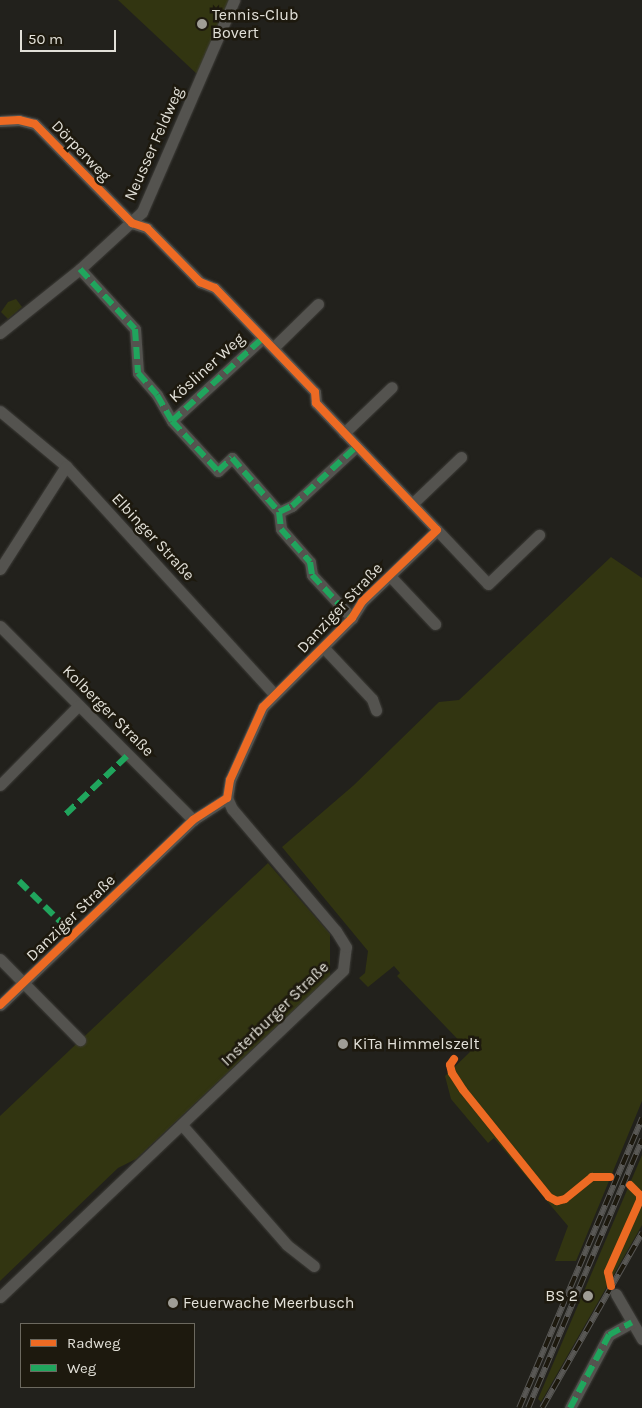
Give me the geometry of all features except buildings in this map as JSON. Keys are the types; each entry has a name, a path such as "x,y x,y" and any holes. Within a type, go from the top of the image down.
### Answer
{"street":[{"name":"Neusser Feldweg","path":"0,334 132,224 152,196 234,0"},
{"name":"Dörperweg","path":"0,121 19,120 35,124 132,224"},
{"path":"132,224 147,228 163,242 200,282 215,288 314,392 316,403 488,584 539,535"},
{"name":"Kösliner Weg","path":"80,269 135,330 138,373 157,395 172,421 218,471 232,458 279,512 281,529 310,562 312,575 352,618"},
{"path":"272,348 318,304"},
{"name":"Kösliner Weg","path":"172,421 263,338"},
{"path":"344,432 392,386"},
{"name":"Elbinger Straße","path":"0,412 66,466 274,694"},
{"path":"279,512 292,506 357,446"},
{"path":"412,504 461,457"},
{"path":"0,569 66,466"},
{"name":"Danziger Straße","path":"0,1005 193,820 227,798 230,780 255,720 274,694 324,648 352,618 362,602 437,530"},
{"name":"Danziger Straße","path":"390,576 435,624"},
{"name":"Kolberger Straße","path":"0,626 193,820"},
{"name":"Danziger Straße","path":"324,648 372,699 376,710"},
{"path":"0,784 79,705"},
{"name":"Insterburger Straße","path":"0,1297 343,970 346,962 346,947 336,931 232,809 227,798"},
{"path":"0,959 80,1040"},
{"path":"182,1125 287,1245 314,1266"},
{"path":"616,1294 642,1339"},
{"path":"570,1408 609,1335 632,1322"}],"green space":[{"path":"118,0 230,0 198,75"},
{"path":"16,299 22,307 8,319 1,312 8,302"},
{"path":"611,557 642,578 642,1101 576,1261 555,1261 568,1226 494,1138 488,1143 451,1099 445,1076 470,1052 397,976 400,973 394,966 368,987 359,978 365,973 368,951 282,847 354,785 439,702 459,700"},
{"path":"268,863 330,934 330,976 136,1159 118,1168 0,1281 0,1116"},
{"path":"642,1155 642,1225 541,1402 538,1399"}],"railway":[{"path":"519,1408 642,1118"},
{"path":"528,1408 642,1139"},
{"path":"542,1408 642,1233"}],"marked path":[{"path":"80,269 135,329 138,373 157,395 172,421 263,338"},
{"path":"172,421 218,471 232,458 279,512 292,506 357,446"},
{"path":"279,512 281,529 310,562 312,575 352,618"},
{"path":"66,814 129,754"},
{"path":"19,881 73,934"},
{"path":"570,1408 609,1335 632,1322"}],"cycle path":[{"path":"0,121 19,120 35,124 132,223 147,228 200,282 215,288 315,392 316,403 437,530 362,602 352,618 263,707 230,780 227,798 193,820 0,1005"},
{"path":"454,1059 450,1065 452,1073 463,1090 549,1197 557,1201 565,1199 592,1177 610,1177"},
{"path":"611,1286 608,1272 640,1200 640,1195 630,1185"}],"place":[{"name":"Tennis-Club Bovert","path":"202,24"},
{"name":"KiTa Himmelszelt","path":"343,1044"},
{"name":"BS 2","path":"588,1296"},
{"name":"Feuerwache Meerbusch","path":"173,1303"}]}
